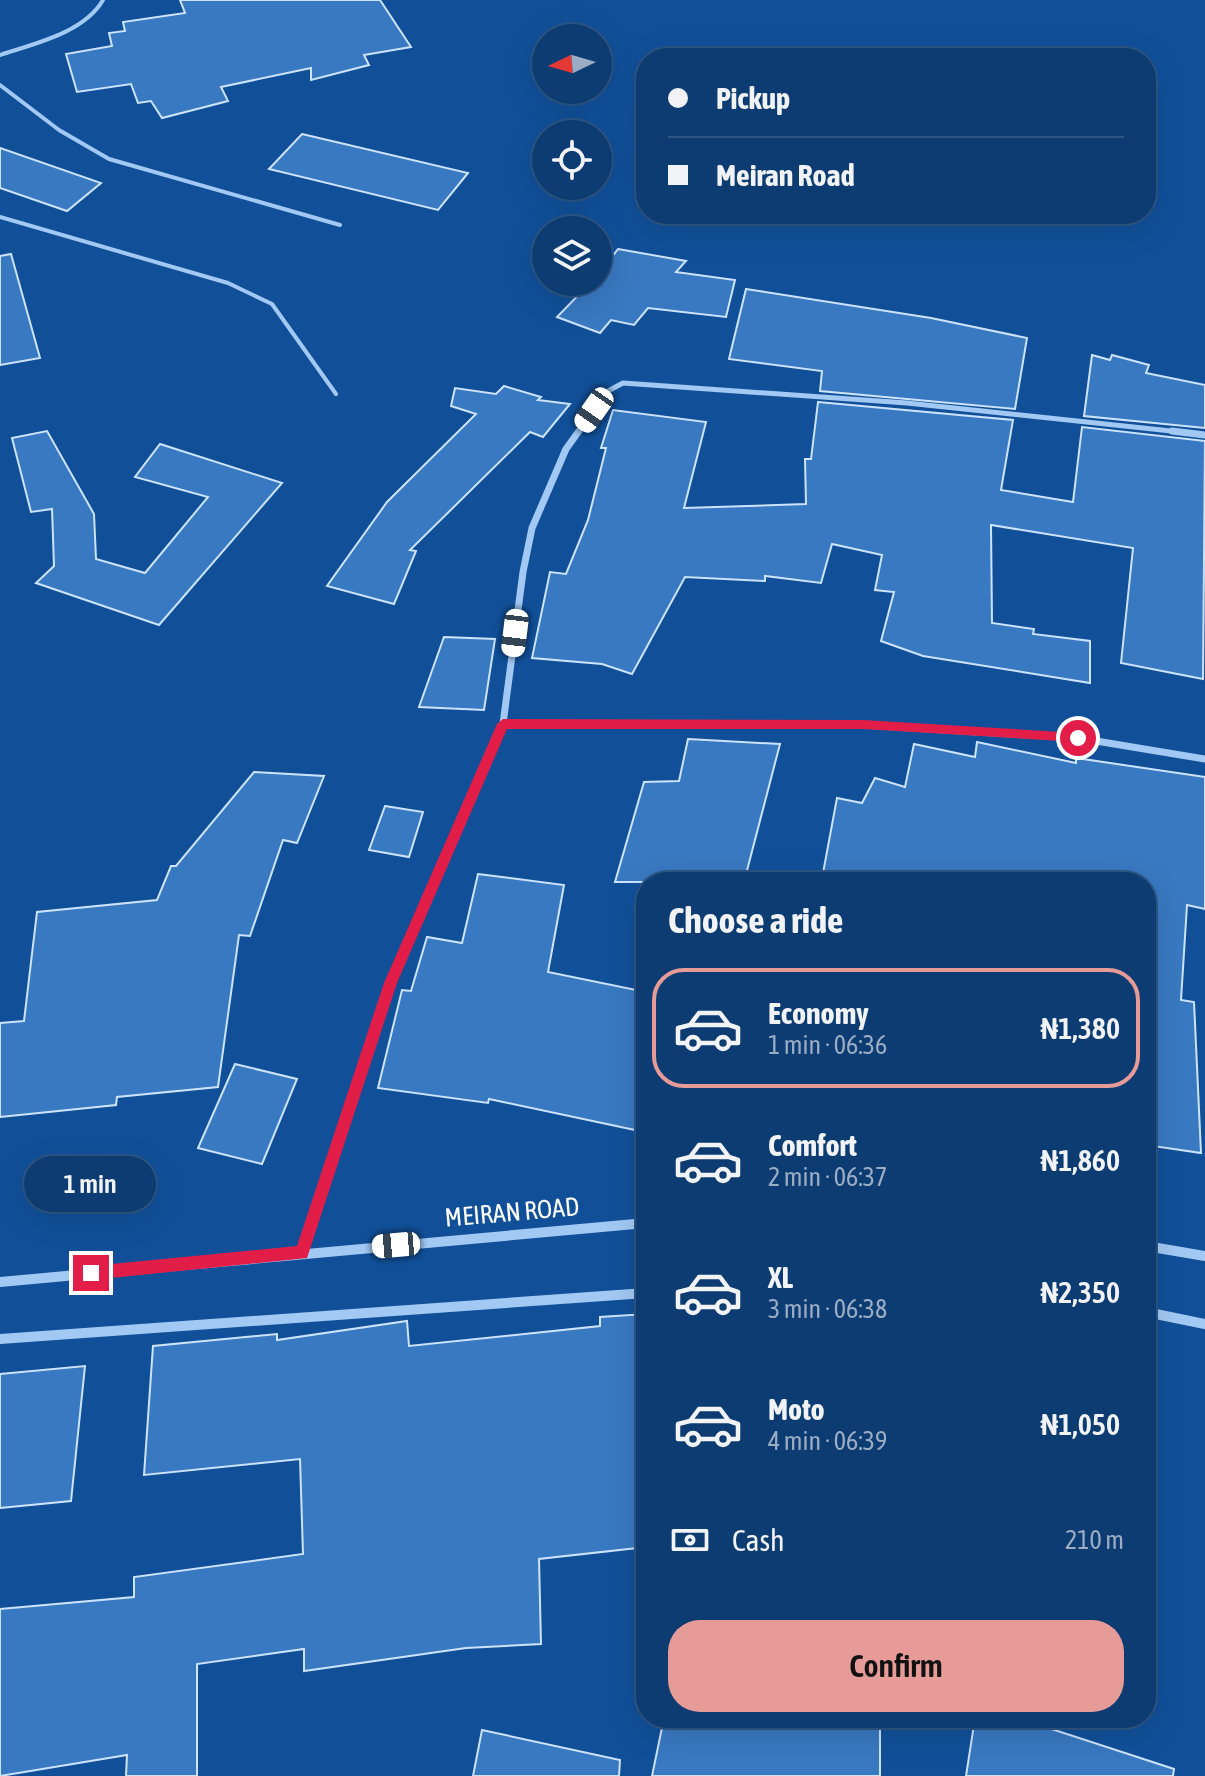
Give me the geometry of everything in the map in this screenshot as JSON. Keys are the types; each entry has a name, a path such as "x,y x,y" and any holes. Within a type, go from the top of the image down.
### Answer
{"street":[{"path":"302,1253 390,983 503,724 523,572 532,528 566,449 608,391 623,383 907,403 1205,435"},
{"path":"503,724 863,725 1078,738 1205,759"},
{"name":"MEIRAN ROAD","path":"0,1282 636,1224"},
{"path":"1156,1248 1205,1256"},
{"path":"0,1339 636,1294"},
{"path":"1156,1314 1205,1324"}],"lane":[{"path":"0,55 83,21 100,10 103,0"},
{"path":"0,85 59,130 109,159 340,225"},
{"path":"0,217 228,283 272,304 336,394"}],"building":[{"path":"180,0 380,0 411,47 364,55 369,65 311,80 311,68 221,87 228,101 162,118 151,101 138,103 131,84 77,92 66,54 112,46 109,33 125,31 123,22 185,13"},
{"path":"302,134 468,173 438,210 269,169"},
{"path":"0,148 101,183 67,211 0,188"},
{"path":"618,249 686,261 676,272 735,280 726,317 648,308 634,325 611,320 600,333 557,317 577,296 612,296 612,257"},
{"path":"11,254 40,358 0,365 0,256"},
{"path":"746,289 931,318 1027,338 1015,409 820,391 822,371 729,359"},
{"path":"1092,355 1110,360 1112,355 1149,365 1146,373 1205,385 1205,428 1084,416"},
{"path":"504,386 541,397 538,400 570,404 543,437 530,432 410,550 416,551 394,604 327,586 387,502 476,414 451,406 455,388 496,394"},
{"path":"818,402 1013,420 1001,490 1073,502 1082,427 1205,441 1203,679 1121,663 1133,548 991,525 992,623 1034,629 1033,634 1090,641 1090,683 923,656 881,641 894,592 875,590 882,555 832,544 821,583 765,576 765,581 685,577 632,674 602,664 532,658 550,572 566,574 588,520 606,448 601,448 613,410 706,422 684,508 806,504 805,459 811,459"},
{"path":"47,431 94,514 96,559 145,573 208,497 135,477 160,444 282,483 159,625 36,583 54,566 52,509 31,512 12,438"},
{"path":"444,637 495,639 484,710 419,707"},
{"path":"688,739 780,744 747,872 636,872 636,882 615,882 644,782 679,781"},
{"path":"977,742 1076,763 1076,758 1205,777 1205,909 1187,905 1181,1000 1194,1002 1201,1153 1156,1146 1156,872 823,872 837,798 862,803 875,778 905,787 914,744 975,757"},
{"path":"254,772 324,776 297,843 283,840 250,936 239,935 218,1087 117,1097 116,1105 0,1117 0,1023 24,1021 37,912 157,900 171,866 176,866"},
{"path":"385,806 423,812 409,857 369,850"},
{"path":"478,874 564,885 548,972 636,990 635,1130 489,1099 488,1103 378,1088 402,990 411,991 427,937 462,943"},
{"path":"235,1064 297,1079 262,1164 198,1148"},
{"path":"636,1315 636,1548 539,1559 541,1644 466,1648 304,1671 304,1649 197,1664 197,1776 126,1776 127,1755 0,1776 0,1609 134,1597 134,1577 303,1554 300,1459 144,1475 153,1346 277,1334 277,1340 407,1321 409,1346 600,1326 600,1317"},
{"path":"85,1366 71,1501 0,1508 0,1374"},
{"path":"662,1728 880,1728 880,1776 652,1776"},
{"path":"973,1728 1049,1728 1174,1769 1173,1776 966,1776"},
{"path":"482,1730 620,1760 619,1776 473,1776"}],"route":[{"path":"91,1273 302,1253 390,983 503,724 863,725 1078,738"}]}
